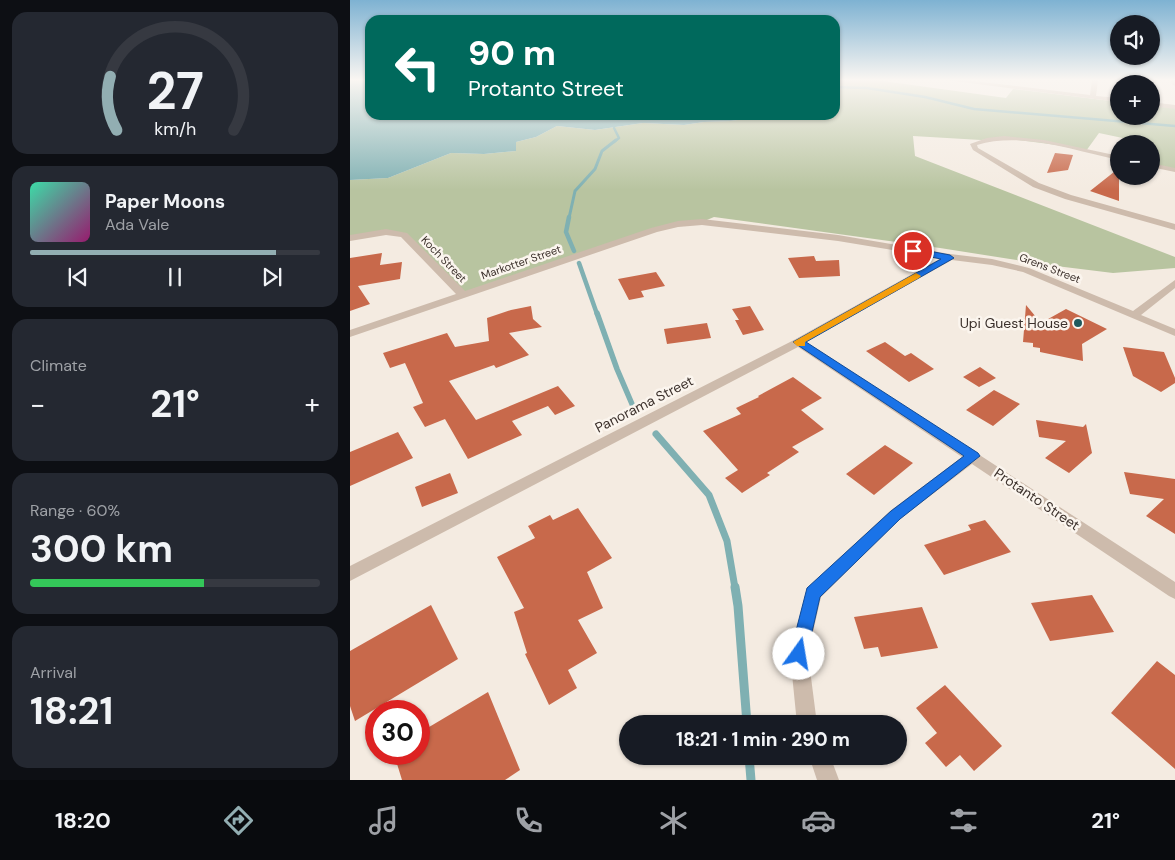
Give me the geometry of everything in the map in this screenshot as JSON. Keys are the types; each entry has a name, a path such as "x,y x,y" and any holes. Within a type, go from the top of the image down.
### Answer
{"street":[{"path":"1110,156 1057,145 1002,138 981,140 973,144 975,149 1036,185 1068,197 1143,216 1175,227"},
{"path":"1160,167 1175,170"},
{"name":"Grens Street","path":"702,222 838,238 950,258 992,262 1026,270 1175,333"},
{"name":"Markotter Street","path":"350,334 654,230 678,224 702,222"},
{"name":"Koch Street","path":"350,238 386,232 404,235 464,296"},
{"name":"Panorama Street","path":"350,574 798,342 950,258"},
{"path":"1133,316 1175,283"},
{"name":"Protanto Street","path":"798,342 1175,591"},
{"path":"806,715 799,654 813,593 896,515 973,456"},
{"path":"822,765 828,780"}],"green space":[{"path":"840,116 1110,116 1110,125 1160,125 1160,116 1175,116 1175,170 1160,167 1160,135 1110,135 1099,133 1086,151 1002,138 981,140 913,136 915,156 1175,257 1175,268 1113,273 714,217 702,222 678,224 464,296 404,235 386,232 350,238 350,180 388,178 451,153 484,154 516,151 516,142 536,137 557,126 595,130 643,123 684,125 737,120 840,120"}],"water":[{"path":"350,116 365,116 365,120 737,120 684,125 643,123 595,130 557,126 536,137 516,142 516,151 484,154 451,153 388,178 350,180"}],"building":[{"path":"1055,153 1073,155 1068,170 1047,173"},
{"path":"1110,175 1110,185 1119,185 1119,201 1090,191"},
{"path":"382,253 380,265 402,262 400,279 358,286 370,304 350,311 350,258"},
{"path":"814,256 816,261 839,260 840,276 799,278 788,258"},
{"path":"656,272 665,286 641,291 644,297 629,300 618,279"},
{"path":"1026,305 1041,323 1066,309 1107,329 1082,344 1083,361 1040,352 1040,348 1033,347 1033,343 1023,342"},
{"path":"531,306 533,319 542,327 509,333 529,355 496,368 494,365 449,381 476,420 558,386 575,406 555,415 548,406 512,421 522,435 468,459 445,419 425,427 413,407 423,403 405,363 390,368 383,353 447,333 455,347 489,341 487,318"},
{"path":"750,306 764,330 743,335 735,320 739,320 732,309"},
{"path":"707,323 711,338 667,344 664,329"},
{"path":"885,342 905,356 911,353 934,369 909,382 866,351"},
{"path":"1123,347 1164,352 1175,378 1175,383 1161,392 1133,376"},
{"path":"980,367 996,378 979,387 963,377"},
{"path":"793,377 822,398 801,410 824,429 792,447 799,452 767,473 770,475 742,493 725,478 738,470 703,431 741,414 736,408"},
{"path":"994,390 1020,404 993,426 966,410"},
{"path":"1036,420 1083,427 1086,424 1092,453 1069,473 1045,458 1066,441 1039,437"},
{"path":"398,432 413,458 350,486 350,452"},
{"path":"885,445 913,463 874,495 846,474"},
{"path":"1124,472 1175,479 1175,534 1146,516 1164,499 1130,494"},
{"path":"450,473 458,493 422,507 415,487"},
{"path":"578,508 612,558 587,572 603,608 578,620 597,653 568,670 577,688 549,705 525,654 527,653 514,612 524,608 497,557 535,538 528,526 550,515 553,520"},
{"path":"985,520 1011,552 944,575 924,545 971,530 968,525"},
{"path":"1092,595 1114,632 1050,641 1031,603"},
{"path":"431,605 458,659 390,700 365,700 365,715 355,721 350,706 350,651"},
{"path":"922,607 938,648 881,657 878,647 864,649 854,617"},
{"path":"1157,661 1175,675 1175,769 1111,713"},
{"path":"945,685 1002,746 974,771 960,755 946,767 925,743 937,733 916,708"},
{"path":"488,692 520,770 505,780 402,780 397,765 430,765 430,726"}],"waterway":[{"path":"1061,116 1175,126"},
{"path":"614,128 619,138 614,142"},
{"path":"569,218 575,191 595,169 602,151 616,140"},
{"path":"569,217 566,232 574,251"},
{"path":"579,263 597,314"},
{"path":"597,313 617,369 635,411"},
{"path":"657,435 709,495 727,541 735,588"},
{"path":"735,587 746,715"},
{"path":"750,765 751,780"}],"slow traffic":[{"path":"801,344 798,342 916,276"}],"place":[{"name":"Upi Guest House","path":"1078,323"}],"route":[{"path":"799,654 813,593 896,515 973,456 798,342 950,258 913,251"}]}
